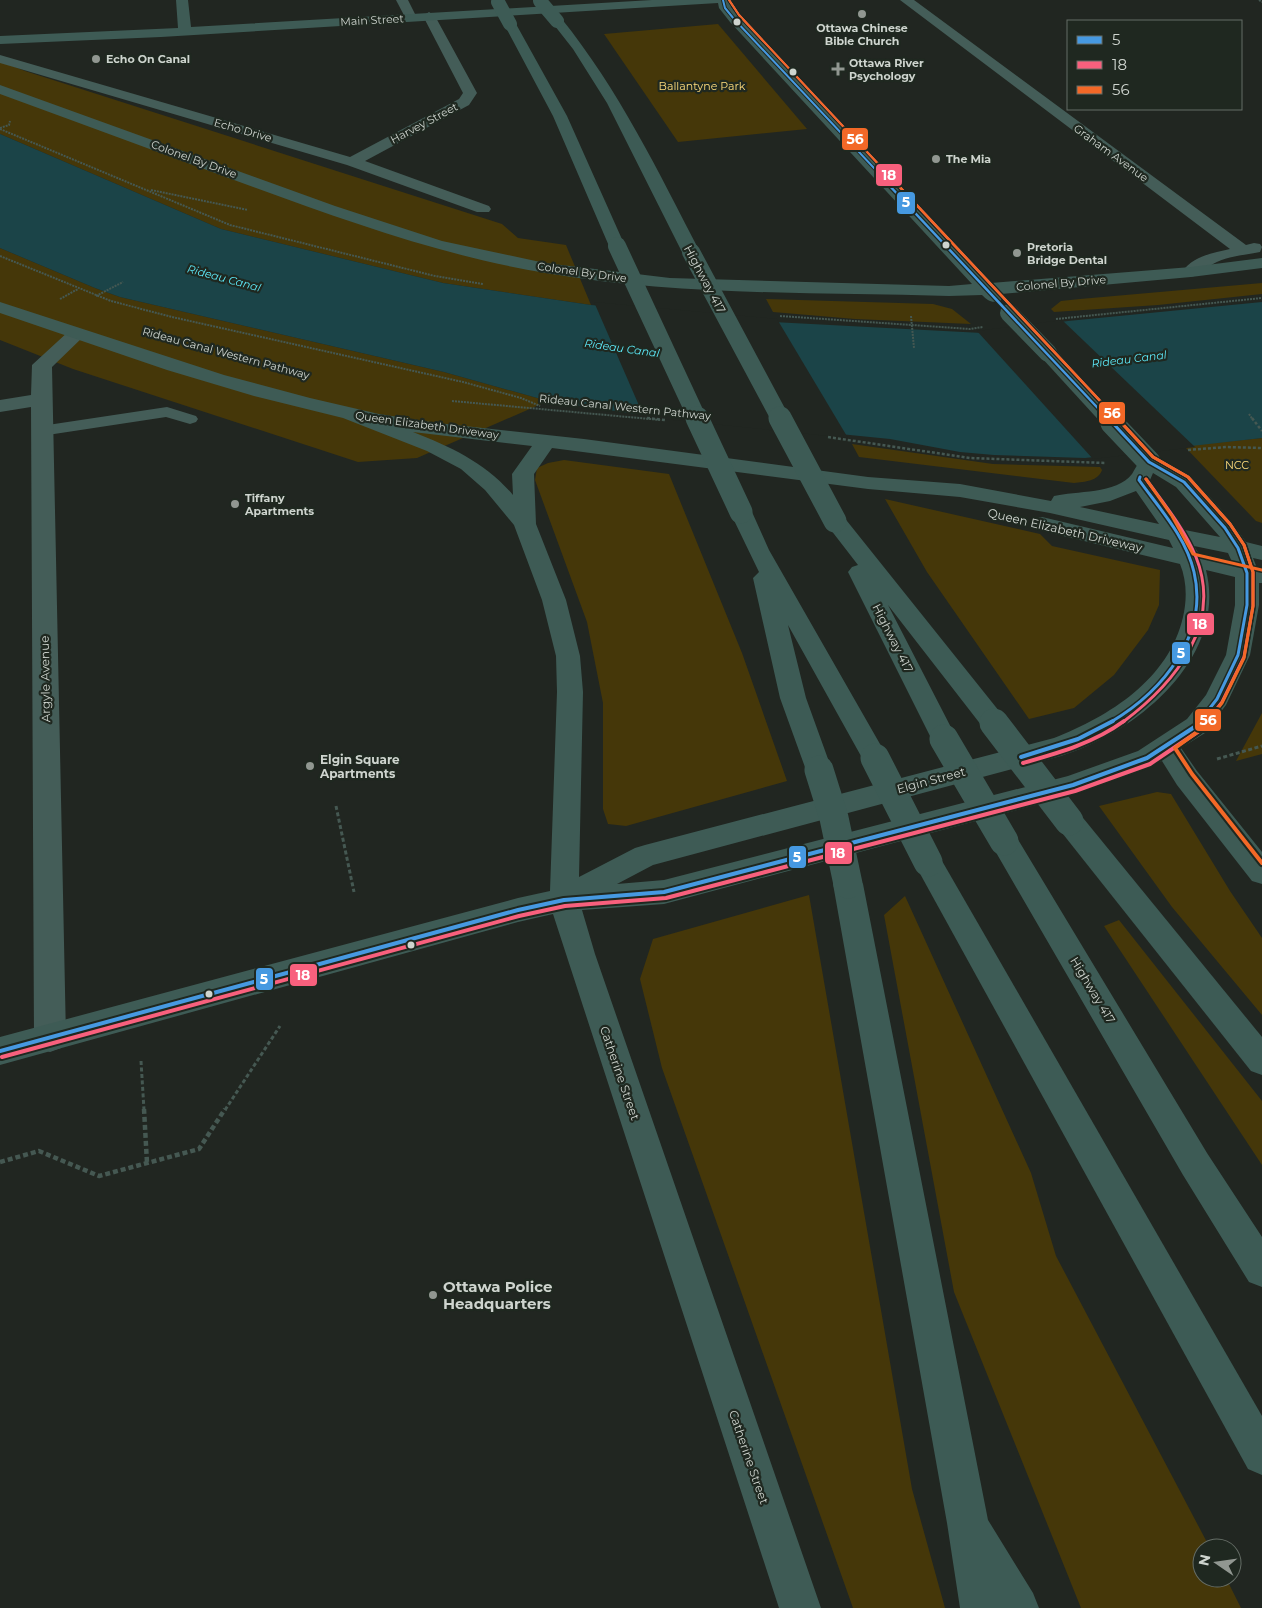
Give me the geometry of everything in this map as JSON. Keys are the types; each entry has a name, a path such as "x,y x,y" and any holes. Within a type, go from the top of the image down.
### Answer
{"highway":[{"name":"Highway 417","path":"539,0 583,54 632,136 691,252 835,521 944,739 1195,1164 1262,1269"},
{"path":"497,1 560,116 617,246 758,550 875,758 928,862 1262,1455"},
{"path":"835,521 994,723 1068,821 1262,1061"},
{"path":"758,550 793,698 834,818 848,884 968,1523 981,1608"},
{"path":"968,1523 1018,1608"}],"main road":[{"path":"182,0 185,22 184,31"},
{"name":"Main Street","path":"0,40 30,40 714,0"},
{"path":"723,0 725,8 734,20 792,79 846,140 1009,313 1144,471 1119,492 1091,500 1029,502"},
{"name":"Main Street","path":"0,44 30,40"},
{"name":"Colonel By Drive","path":"0,89 329,209 438,244 545,268 680,283 940,291 1192,272 1262,263"},
{"name":"Colonel By Drive","path":"1192,272 1240,273 1262,271"},
{"name":"Queen Elizabeth Driveway","path":"0,307 76,335 188,370 350,414 442,430 546,441 868,483 903,483 1029,502 1183,547 1254,574"},
{"path":"350,414 434,447 468,465 493,485 525,524"},
{"path":"525,524 523,474 546,441"},
{"name":"Elgin Street","path":"564,900 645,856 1061,746 1096,731 1131,709 1154,690 1182,655 1191,634 1196,609 1197,581 1183,547 1144,471"},
{"name":"Elgin Street","path":"0,1052 564,900 664,892 1073,784 1147,758 1196,726 1217,699 1238,655 1254,574 1224,528 1184,482 1144,471"},
{"name":"Queen Elizabeth Driveway","path":"868,483 901,495 1183,547 1238,548 1262,553"},
{"name":"Catherine Street","path":"525,524 554,600 568,656 570,692 564,900 589,982 800,1608"},
{"path":"1238,655 1262,636"},
{"path":"1166,746 1187,778 1260,868"}],"street":[{"path":"402,0 411,18"},
{"name":"Graham Avenue","path":"906,0 1244,251"},
{"name":"Harvey Street","path":"352,162 464,102 470,93 429,16"},
{"path":"0,50 15,42"},
{"name":"Echo Drive","path":"0,59 352,162 483,209"},
{"path":"1192,272 1209,259 1262,246"},
{"name":"Argyle Avenue","path":"50,1038 42,365 76,335"},
{"path":"0,406 41,399"}],"lane":[{"path":"42,430 167,412 190,419"}],"path":[{"path":"0,128 11,121 6,118"},
{"path":"182,205 194,199"},
{"path":"0,256 96,296 172,317 463,382 520,398 542,407"},
{"path":"96,296 124,282"},
{"path":"912,324 914,348"},
{"name":"Rideau Canal Western Pathway","path":"444,400 542,407 669,420"},
{"path":"1249,414 1262,431"},
{"path":"825,437 970,458 1097,464 1106,462"},
{"path":"1181,451 1262,448"},
{"path":"1217,759 1262,746"},
{"path":"336,806 354,892"},
{"path":"0,1162 39,1151 100,1176 199,1149 280,1026"},
{"path":"141,1062 148,1163"}],"green space":[{"name":"Ballantyne Park","path":"718,24 807,129 678,142 604,34"},
{"path":"0,61 25,71 502,224 518,238 566,245 591,305 443,283 221,229 0,134"},
{"path":"0,248 120,297 444,372 548,401 417,458 358,462 73,369 0,340"},
{"path":"1262,283 1262,294 1158,305 1054,312 1051,309 1061,301"},
{"path":"766,299 933,304 952,309 971,324 855,319 773,312"},
{"name":"NCC","path":"1262,438 1262,523 1256,521 1184,446"},
{"path":"852,444 993,464 1100,467 1102,470 1094,479 1074,483 859,457"},
{"path":"564,460 669,474 742,653 787,781 626,826 608,824 603,809 603,703 587,622 535,480 537,468 548,463"},
{"path":"885,499 1040,534 1052,546 1160,570 1159,605 1148,630 1114,675 1074,708 1029,719 927,572"},
{"path":"1262,713 1262,754 1236,761"},
{"path":"1157,792 1171,794 1230,891 1262,938 1262,1015 1172,907 1099,806"},
{"path":"809,895 912,1489 945,1608 853,1608 662,1068 640,979 653,939"},
{"path":"905,896 1031,1173 1056,1256 1205,1538 1192,1538 1192,1588 1231,1588 1241,1608 1081,1608 954,1292 884,915"},
{"path":"1119,920 1262,1101 1262,1165 1104,926"}],"water":[{"name":"Rideau Canal","path":"0,134 221,229 443,283 591,305 773,322 982,333 1068,321 1262,302 1262,438 1085,458 994,455 960,452 890,439 629,413 548,401 444,372 120,297 0,248"}],"pier":[{"path":"594,302 777,319 848,438 644,417"},
{"path":"1062,320 1195,447 1093,459 977,331"}],"transit line":[{"name":"5","path":"0,1051 518,910 564,900 664,892 1073,785 1147,758 1196,726 1217,699 1238,655 1247,605 1247,573 1238,548 1225,528 1184,482 1149,462 734,19 725,8 723,0"},
{"name":"18","path":"2,1057 519,916 565,906 666,898 1075,791 1150,764 1199,731 1222,702 1244,657 1253,606 1253,572 1244,545 1230,524 1188,477 1153,457 739,15 729,0"},
{"name":"56","path":"729,0 739,15 1153,457 1188,477 1230,524 1244,545 1253,572 1253,606 1244,658 1222,703 1200,730 1175,748 1192,774 1262,863"},
{"name":"5","path":"1021,757 1078,739 1117,719 1157,686 1174,666 1187,644 1195,621 1198,596 1194,571 1184,546 1163,512 1139,480 1140,477"},
{"name":"18","path":"1023,763 1080,745 1120,724 1161,690 1179,669 1192,646 1201,621 1204,596 1200,569 1191,545 1184,533 1146,479"},
{"name":"56","path":"1146,479 1172,516 1193,554 1262,570"}],"place":[{"name":"Ottawa Chinese Bible Church","path":"862,14"},
{"name":"Echo On Canal","path":"96,59"},
{"name":"Ottawa River Psychology","path":"838,69"},
{"name":"The Mia","path":"936,159"},
{"name":"Pretoria Bridge Dental","path":"1017,253"},
{"name":"Tiffany Apartments","path":"235,504"},
{"name":"Elgin Square Apartments","path":"310,766"},
{"name":"Ottawa Police Headquarters","path":"433,1295"}]}
